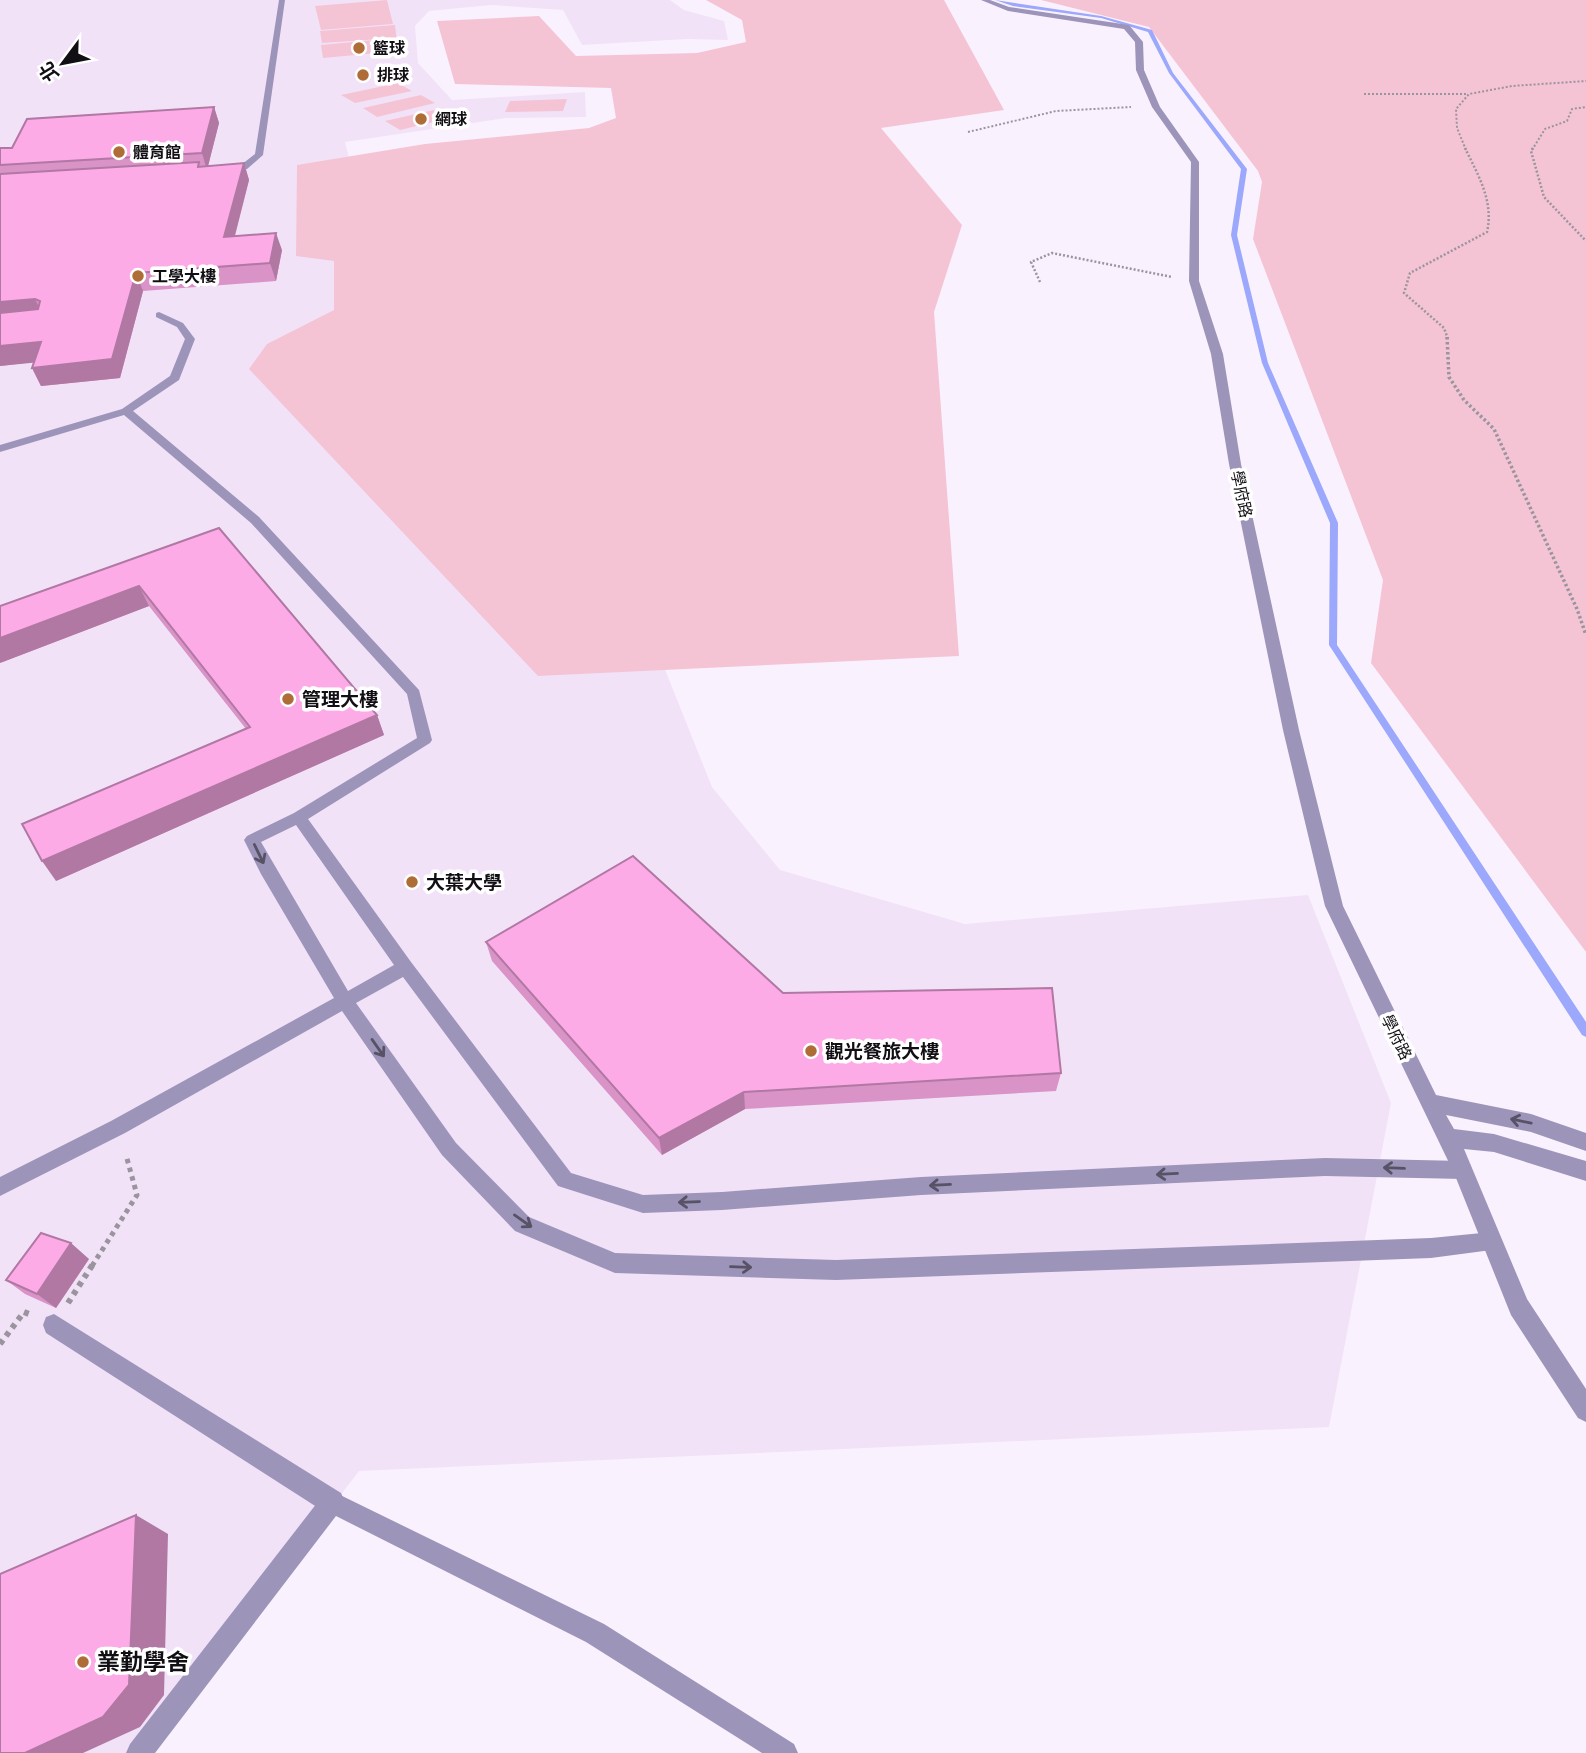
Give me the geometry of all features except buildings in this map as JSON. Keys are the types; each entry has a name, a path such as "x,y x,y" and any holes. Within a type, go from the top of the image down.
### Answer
{"street":[{"name":"學府路","path":"984,0 1008,9 1126,27 1139,42 1140,70 1156,107 1195,162 1194,281 1217,355 1235,464 1291,730 1334,906 1463,1170 1519,1307 1586,1410"},
{"path":"1429,1102 1531,1123 1586,1142"},
{"path":"1447,1138 1494,1143 1586,1171"},
{"path":"54,1325 332,1502"}],"lane":[{"path":"212,174 244,167 259,155 282,0"},
{"path":"0,449 126,411 175,378 190,339 180,325 159,315"},
{"path":"126,411 255,520 414,693 425,740 299,817 252,840 345,1001 449,1149 522,1224 615,1263 836,1270 1431,1248 1492,1242"},
{"path":"299,817 405,967 565,1180 643,1204 722,1201 921,1186 1325,1167 1463,1170"},
{"path":"0,1187 118,1127 405,967"},
{"path":"139,1753 332,1502 595,1633 785,1753"}],"path":[{"path":"1364,94 1469,94 1512,86 1586,80"},
{"path":"1469,94 1456,109 1458,130 1484,191 1491,222 1487,232 1410,273 1404,293 1444,328 1449,341 1449,377 1464,401 1494,429 1572,598 1586,635"},
{"path":"968,132 1056,111 1156,107"},
{"path":"1586,107 1572,109 1567,121 1545,129 1531,151 1544,197 1586,240"},
{"path":"1040,282 1031,262 1052,253 1194,281"},
{"path":"0,1344 24,1312 54,1325 137,1195 118,1127"}],"shaded area":[{"name":"大葉大學","path":"0,0 670,0 684,10 724,21 728,40 687,39 582,45 563,10 491,5 429,11 415,26 418,63 452,100 585,92 586,117 506,118 345,142 390,321 622,562 712,787 780,870 965,924 1308,895 1391,1103 1329,1427 359,1471 143,1753 0,1753"},
{"path":"387,0 393,24 321,30 315,6"},
{"path":"706,0 944,0 1004,110 881,128 962,225 934,312 959,656 538,676 249,369 267,344 334,310 334,261 296,256 297,165 425,144 589,128 616,118 611,88 455,84 437,21 539,16 576,56 697,53 746,42 742,20"},
{"path":"1041,0 1586,0 1586,952 1371,663 1383,580 1253,239 1262,182 1258,171 1149,27"},
{"path":"395,25 398,51 323,58 321,45 395,38 322,43 320,31"},
{"name":"網球","path":"398,83 412,91 355,103 341,95"},
{"name":"網球","path":"421,95 435,103 377,117 363,108"},
{"name":"網球","path":"567,99 563,111 505,112 510,101"},
{"name":"網球","path":"443,108 458,116 400,130 385,121"}],"waterway":[{"path":"997,0 1013,5 1101,17 1150,31 1171,73 1244,169 1234,235 1265,363 1334,523 1333,645 1586,1032"}],"place":[{"name":"籃球","path":"359,48"},
{"name":"排球","path":"363,75"},
{"name":"網球","path":"421,119"},
{"name":"體育館","path":"119,152"},
{"name":"工學大樓","path":"138,276"},
{"name":"管理大樓","path":"288,699"},
{"name":"大葉大學","path":"412,882"},
{"name":"觀光餐旅大樓","path":"811,1051"},
{"name":"業勤學舍","path":"83,1662"}]}
